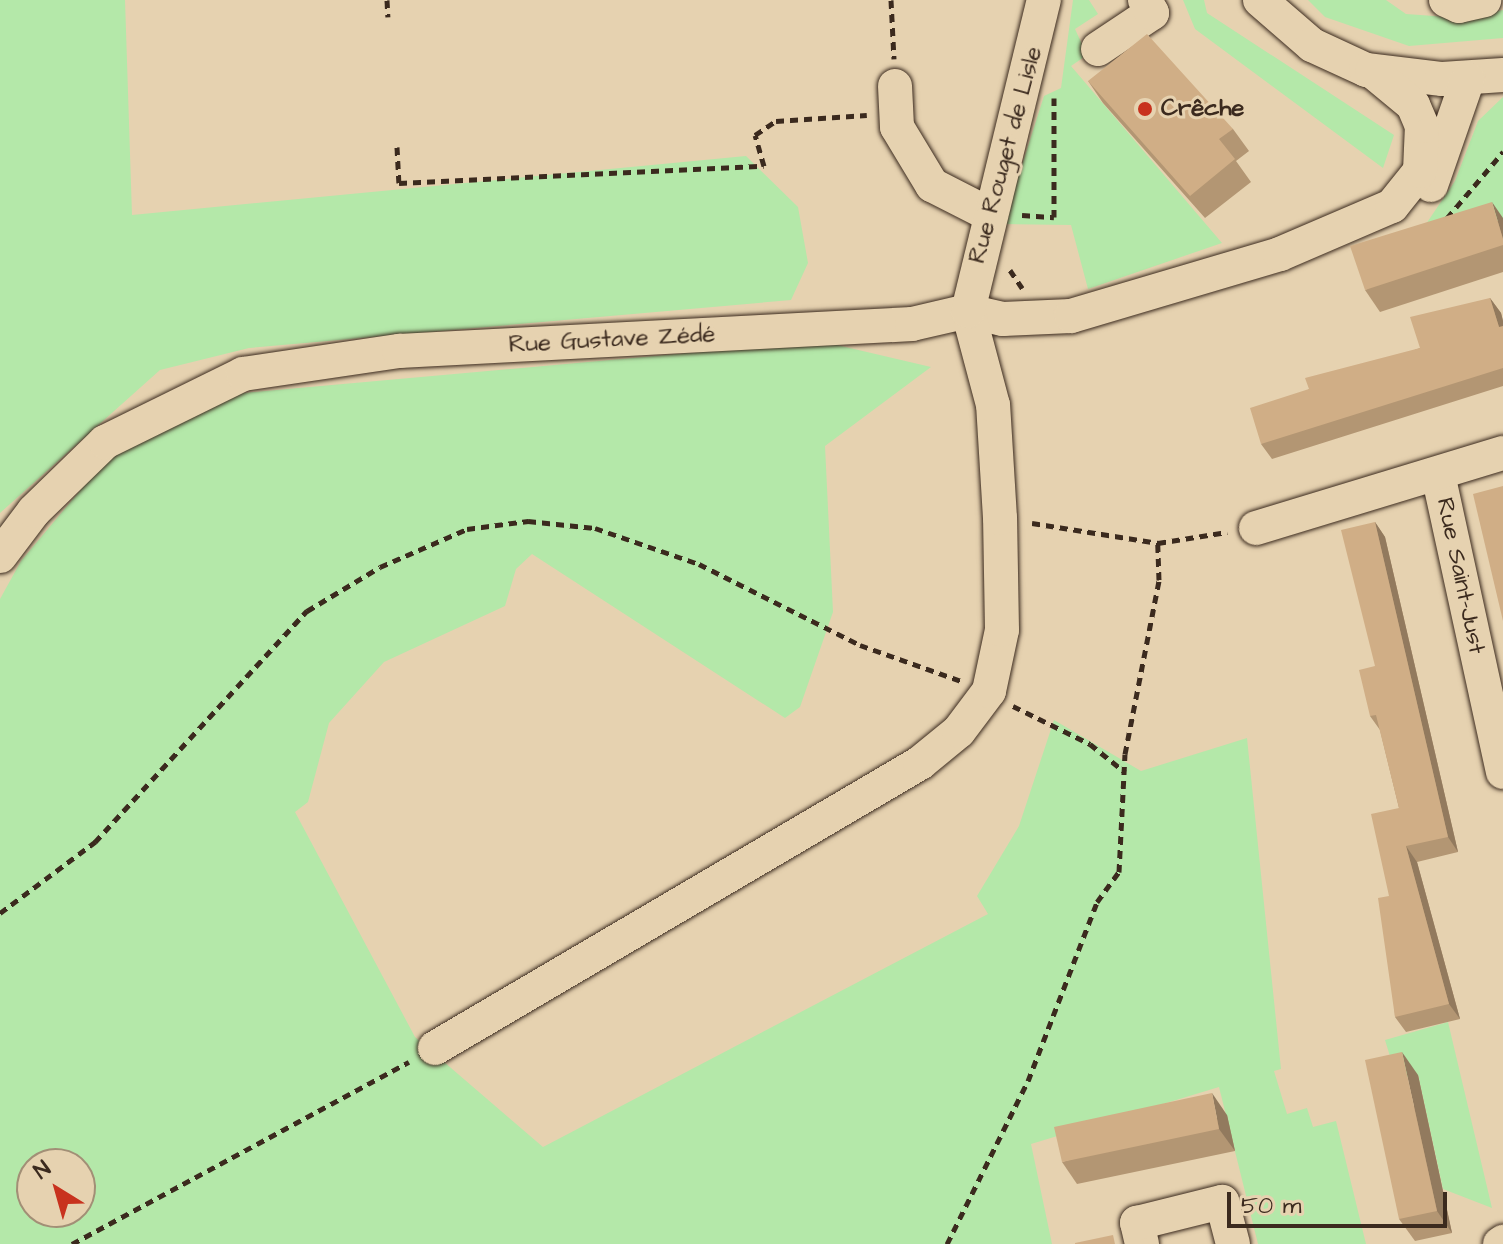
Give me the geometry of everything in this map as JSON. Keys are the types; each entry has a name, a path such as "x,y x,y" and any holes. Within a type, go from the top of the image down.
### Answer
{"street":[{"name":"Rue Rouget de Lisle","path":"968,311 986,223 1024,103 1044,0"},
{"path":"1098,49 1152,13 1145,0"},
{"path":"1260,0 1312,45 1372,71 1435,80 1503,75"},
{"path":"1288,0 1322,28 1435,80 1503,54"},
{"path":"1446,0 1459,6 1484,0"},
{"path":"1280,254 1372,233 1414,208 1442,161 1435,80"},
{"path":"1280,254 1392,206 1409,190 1424,149 1435,80"},
{"path":"896,100 932,185 986,223"},
{"name":"Rue Gustave Zédé","path":"0,556 43,501 105,442 243,374 399,351 912,324 968,311 1003,319 1096,313 1280,254"},
{"path":"435,1048 920,763 959,731 989,691 1002,630 1000,518 993,405 968,311"},
{"path":"1256,528 1503,453"},
{"name":"Rue Saint-Just","path":"1438,474 1503,772"},
{"path":"1142,1244 1137,1223 1222,1202 1233,1244"}],"path":[{"path":"387,0 388,17"},
{"path":"397,147 399,183 764,166 755,135 776,121 896,100 891,0"},
{"path":"1027,294 986,223 1054,217 1055,83"},
{"path":"1000,518 1158,543 1256,528"},
{"path":"0,913 95,842 307,611 380,567 467,529 528,521 595,528 699,564 860,645 989,691 1090,744 1125,772"},
{"path":"947,1244 1028,1081 1097,902 1119,872 1125,772 1137,666 1159,580 1158,543"},
{"path":"72,1244 435,1048"}],"green space":[{"path":"0,0 125,0 132,215 746,156 798,207 808,263 791,300 249,348 160,370 0,513"},
{"path":"1073,0 1089,0 1098,14 1075,29 1087,55 1071,66 1222,243 1088,289 1071,225 1003,224 1044,96 1061,88"},
{"path":"1183,0 1204,0 1207,13 1394,135 1383,168 1195,29"},
{"path":"1308,0 1386,0 1406,14 1462,18 1503,10 1503,38 1409,46 1325,17"},
{"path":"1503,97 1503,223 1426,224 1455,181 1478,121"},
{"path":"820,341 931,367 825,446 833,612 800,707 785,718 532,554 516,569 505,606 384,662 329,723 308,802 295,812 415,1037 543,1147 988,914 977,896 1019,826 1054,720 1141,771 1247,738 1281,1069 1274,1071 1287,1114 1307,1108 1313,1127 1336,1121 1366,1244 1258,1244 1219,1087 1031,1144 1052,1244 0,1244 0,599 21,561 109,456 221,395"},
{"path":"1448,1022 1492,1208 1443,1189 1418,1075 1397,1079 1385,1040"}],"building":[{"path":"1147,34 1233,129 1219,139 1235,159 1190,196 1088,81"},
{"path":"1492,202 1503,245 1365,290 1350,246"},
{"path":"1490,298 1499,327 1503,326 1503,368 1261,444 1250,408 1309,389 1305,378 1420,348 1410,317"},
{"path":"1503,486 1503,621 1473,494"},
{"path":"1375,522 1448,837 1406,846 1449,1004 1395,1017 1378,898 1389,896 1371,814 1399,808 1376,715 1370,716 1359,670 1375,666 1341,530"},
{"path":"1402,1052 1437,1211 1399,1219 1365,1060"},
{"path":"1212,1093 1219,1129 1062,1162 1054,1127"},
{"path":"1113,1235 1115,1244 1075,1244 1075,1243"}],"place":[{"name":"Crêche","path":"1145,109"}]}
